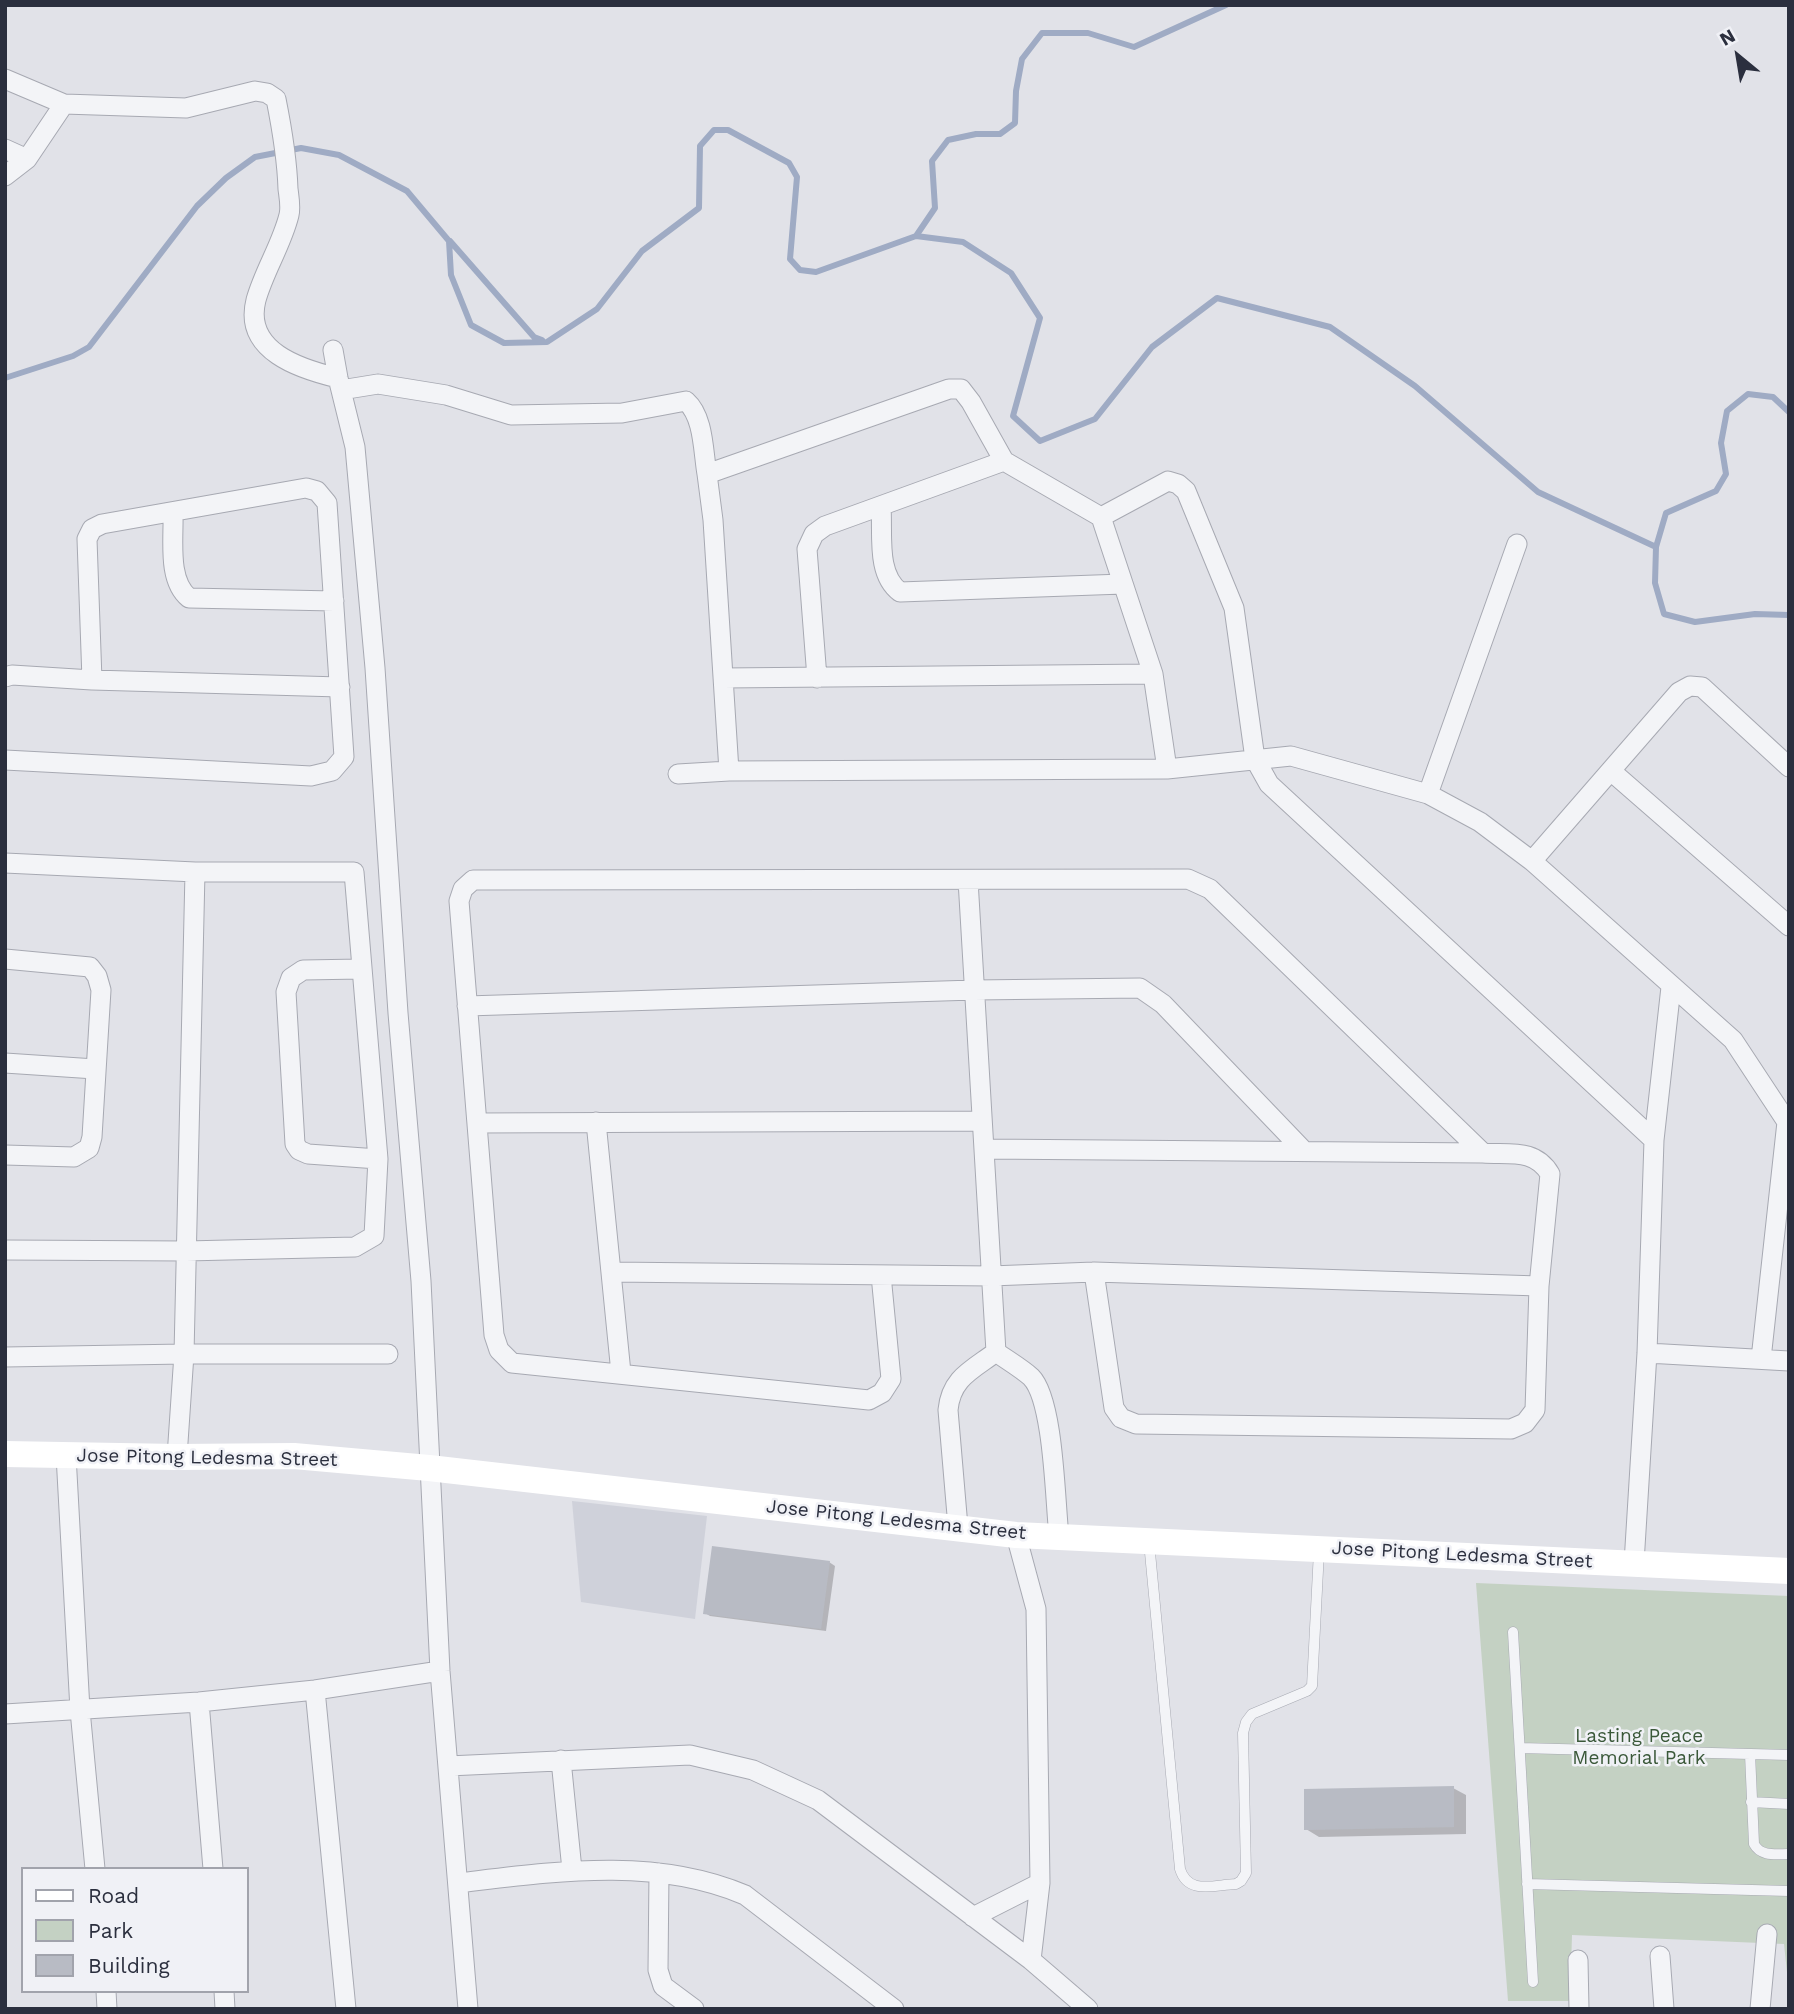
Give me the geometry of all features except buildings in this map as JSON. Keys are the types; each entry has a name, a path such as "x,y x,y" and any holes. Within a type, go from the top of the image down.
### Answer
{"main road":[{"name":"Jose Pitong Ledesma Street","path":"5,1454 294,1456 429,1468 1016,1535 1789,1571"}],"street":[{"path":"5,79 64,104 186,108 256,92 267,93 276,99 284,136 290,214 256,302 256,325 265,345 288,362 340,384 377,384 446,395 512,415 622,413 686,401 693,407 698,418 713,520 729,771"},
{"path":"5,176 27,159 64,104"},
{"path":"5,149 27,159"},
{"path":"333,350 355,447 375,668 421,1280 440,1671 468,2009"},
{"path":"707,474 949,389 961,389 1004,461 1101,517 1153,674 1167,769"},
{"path":"817,678 807,549 814,534 825,526 1004,461"},
{"path":"1101,517 1168,481 1178,484 1186,491 1234,608 1255,759 1269,784 1654,1140"},
{"path":"5,760 311,776 332,771 344,757 327,503 317,491 306,488 102,524 92,529 87,539 92,680"},
{"path":"881,506 885,573 890,584 900,592 1123,584"},
{"path":"173,512 175,579 182,592 190,598 334,601"},
{"path":"1428,794 1517,544"},
{"path":"723,678 1153,674"},
{"path":"5,677 340,687"},
{"path":"1532,862 1679,692 1690,686 1702,687 1789,767"},
{"path":"678,775 729,771 1167,769 1291,756 1428,794 1480,822 1532,862 1734,1040 1788,1122 1761,1359"},
{"path":"1611,771 1789,926"},
{"path":"5,863 195,872 389,872"},
{"path":"177,1457 184,1354 195,872"},
{"path":"5,1250 187,1251 355,1247 374,1236 378,1158 354,872"},
{"path":"881,1275 891,1379 882,1393 869,1399 512,1363 499,1350 495,1335 459,901 463,889 473,880 1188,878 1210,888 1483,1153"},
{"path":"968,880 996,1352"},
{"path":"5,959 90,967 97,976 101,990 92,1137 89,1148 74,1157 5,1155"},
{"path":"361,969 303,970 291,978 288,985 286,992 295,1144 299,1150 308,1154 378,1158"},
{"path":"1634,1563 1647,1353 1654,1140 1671,987"},
{"path":"467,1006 974,990 1140,988 1163,1004 1303,1150"},
{"path":"5,1063 95,1069"},
{"path":"477,1123 982,1121"},
{"path":"596,1122 621,1373"},
{"path":"984,1149 1483,1153 1534,1156 1544,1163 1549,1174 1539,1286 1535,1410 1525,1423 1511,1429 1136,1424 1121,1418 1114,1408 1094,1272"},
{"path":"611,1272 991,1276 1094,1272 1539,1286"},
{"path":"958,1527 949,1396 957,1381 996,1352"},
{"path":"996,1352 1033,1378 1043,1398 1048,1422 1059,1536"},
{"path":"1647,1353 1789,1361"},
{"path":"5,1357 388,1354"},
{"path":"66,1455 80,1710 95,1867"},
{"path":"1016,1535 1036,1609 1040,1882 1031,1961"},
{"path":"5,1714 199,1702 315,1690 440,1671"},
{"path":"315,1690 346,2009"},
{"path":"199,1702 213,1867"},
{"path":"448,1766 690,1755 753,1770 818,1800 1031,1961 1088,2009"},
{"path":"561,1760 572,1870"},
{"path":"458,1883 572,1870 659,1873 727,1888 745,1895 894,2009"},
{"path":"659,1873 658,1970 663,1986 694,2009"},
{"path":"973,1917 1040,1882"},
{"path":"1760,2009 1767,1934"},
{"path":"1661,1956 1664,2009"},
{"path":"1578,1960 1579,2009"}],"lane":[{"path":"1149,1542 1180,1869 1183,1880 1193,1886 1236,1884 1246,1873 1243,1733 1252,1714 1307,1691 1312,1686 1320,1548"},
{"path":"1513,1632 1533,1982"},
{"path":"1520,1748 1789,1755"},
{"path":"1749,1754 1754,1844 1758,1851 1767,1854 1789,1854"},
{"path":"1751,1802 1789,1804"},
{"path":"1527,1885 1789,1891"}],"shaded area":[{"path":"572,1501 707,1516 695,1619 581,1602"}],"green space":[{"name":"Lasting Peace Memorial Park","path":"1476,1583 1789,1596 1789,1991 1784,1944 1572,1935 1570,2001 1508,2001"}],"waterway":[{"path":"5,378 73,356 89,347 197,206 226,178 255,157 301,148 339,155 407,191 449,241 451,275 471,325 504,343 547,342 597,309 642,251 699,208 700,146 714,130 728,130 789,163 797,177 790,259 800,270 816,272 916,236 935,208 932,161 948,140 976,134 1000,134 1015,123 1016,91 1022,59 1042,33 1088,33 1134,47 1226,5"},
{"path":"916,236 963,242 1011,273 1040,318 1013,416 1040,441 1095,419 1152,347 1217,298 1330,327 1415,386 1538,492 1656,547 1655,583 1664,614 1695,622 1755,614 1789,615"},
{"path":"450,241 534,337 542,340"},
{"path":"1656,547 1666,513 1716,491 1726,474 1721,443 1727,411 1748,394 1773,397 1789,412"}]}
